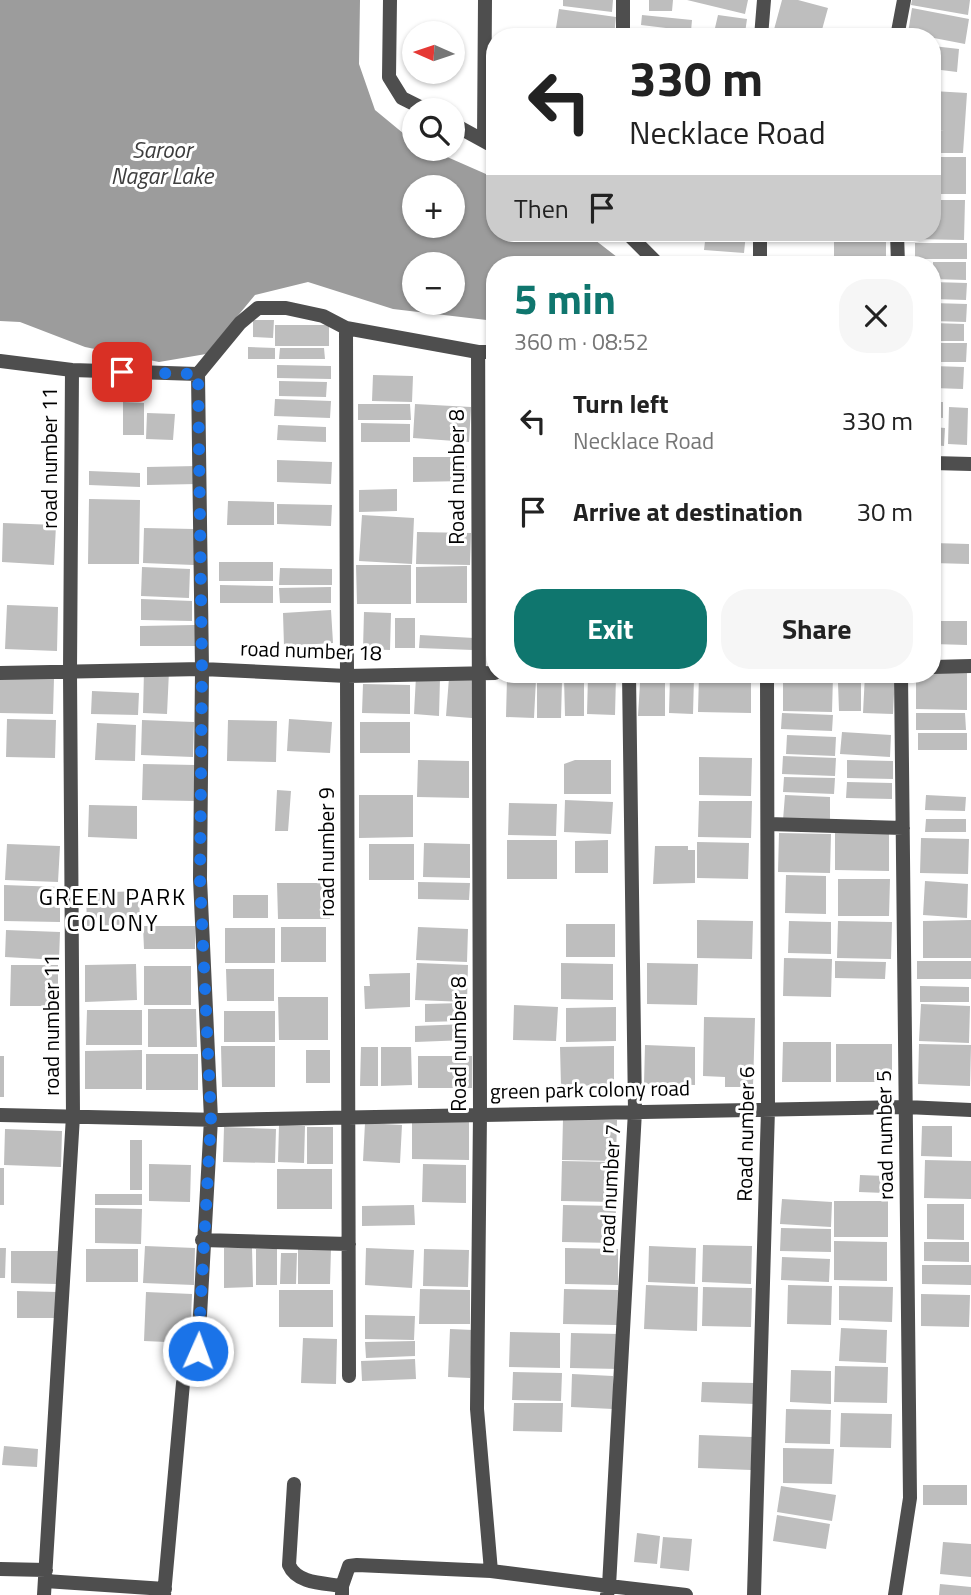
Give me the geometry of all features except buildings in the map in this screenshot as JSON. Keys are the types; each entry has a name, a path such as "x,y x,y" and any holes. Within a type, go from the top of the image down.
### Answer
{"street":[{"path":"390,0 389,77 402,98"},
{"path":"485,0 486,36"},
{"path":"623,28 624,0"},
{"path":"762,28 764,0"},
{"path":"899,28 904,0"},
{"path":"465,130 486,141"},
{"path":"636,242 650,256"},
{"path":"0,1569 45,1582 165,1592 183,1383 198,1351 202,1240 211,1119 200,879 202,669 198,374 240,323 258,308 286,308 323,316 346,328 486,352"},
{"name":"road number 9","path":"346,328 349,1376"},
{"name":"Road number 8","path":"478,352 480,1112 477,1409 491,1571"},
{"path":"0,361 72,370 198,374"},
{"name":"road number 11","path":"45,1582 73,1116 70,672 72,370"},
{"path":"941,463 971,464"},
{"path":"941,667 971,666"},
{"name":"road number 18","path":"0,673 202,669 347,676 486,674"},
{"name":"road number 7","path":"608,1591 635,1111 629,683"},
{"name":"Road number 6","path":"754,1595 768,1109 767,683"},
{"name":"road number 5","path":"895,1595 910,1498 901,683"},
{"path":"768,824 903,828"},
{"name":"green park colony road","path":"0,1115 211,1119 480,1112 906,1107 971,1110"},
{"path":"202,1240 349,1244"},
{"path":"294,1485 289,1565 292,1572 301,1579 342,1590 346,1570 349,1566 357,1565 491,1571 608,1591 685,1595"}],"water":[{"name":"Saroor Nagar Lake","path":"0,0 360,0 359,64 375,110 402,132 402,161 456,161 486,174 486,242 598,242 616,256 486,256 486,320 444,315 465,315 465,252 402,252 402,310 308,282 255,295 206,354 159,362 85,347 20,322 0,321"}],"district":[{"name":"GREEN PARK COLONY","path":"113,910"}],"route":[{"path":"122,372 198,374 202,669 200,879 211,1119 202,1240 198,1351"}]}
